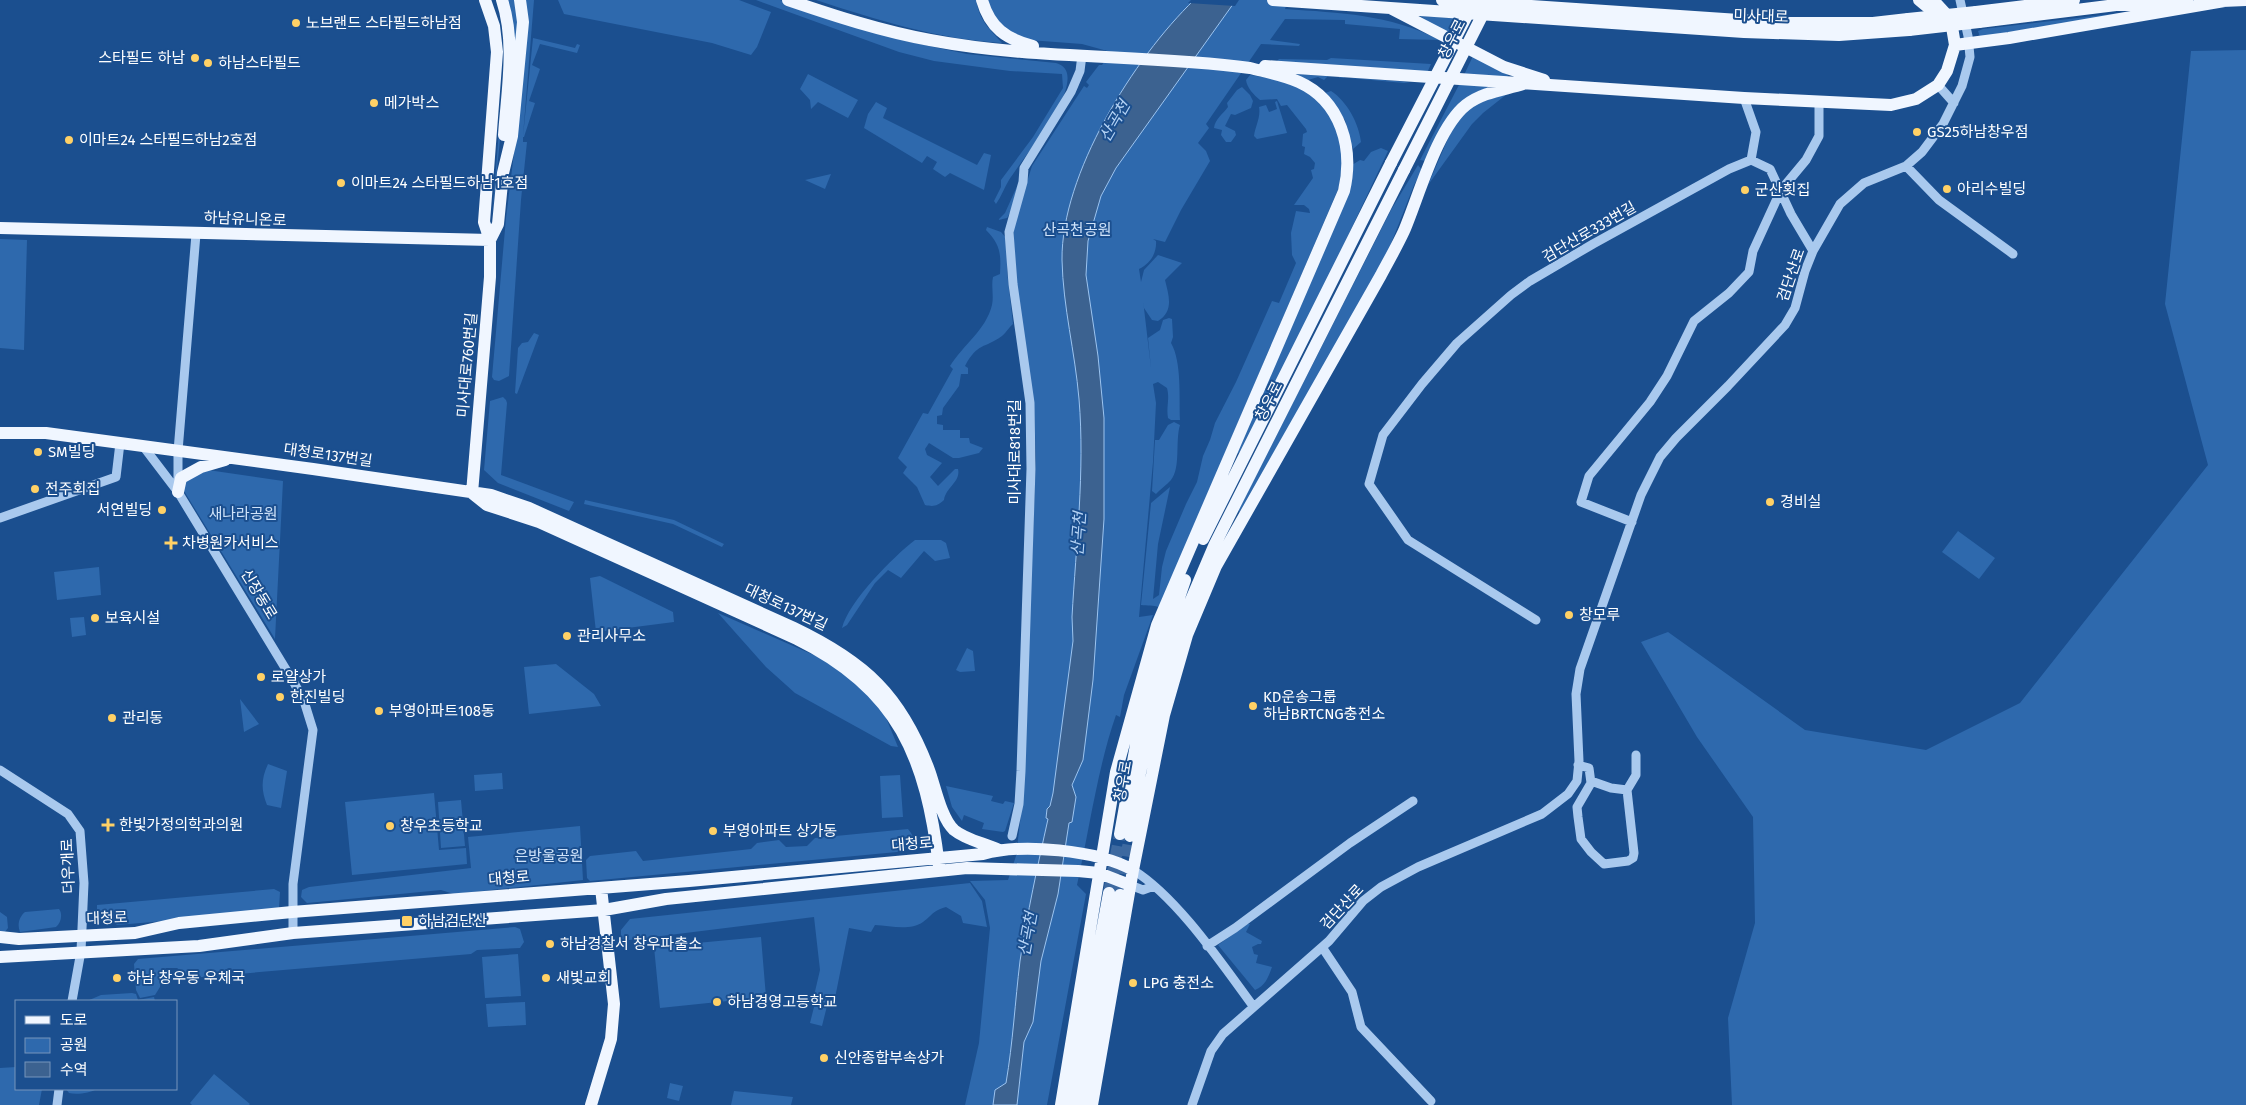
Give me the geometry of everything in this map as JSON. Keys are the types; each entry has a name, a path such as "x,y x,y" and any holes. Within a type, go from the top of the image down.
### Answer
{"main road":[{"path":"485,0 494,26 497,52 484,222 490,240"},
{"path":"490,240 498,224 503,173 510,40 508,19 502,0"},
{"path":"503,173 512,136 522,42 523,22 520,0"},
{"path":"788,0 855,22 930,40 1102,57 1250,68 1298,81 1321,97 1339,122 1346,141 1347,176 1344,191 1157,625 1116,772 1061,1105"},
{"path":"982,0 986,15 1004,35 1019,42 1057,53"},
{"name":"미사대로","path":"1273,0 1744,32 1839,35 1909,24 2116,4 2246,0"},
{"name":"미사대로","path":"1442,0 1785,24 1909,24"},
{"name":"창우로","path":"1475,0 1223,498 1185,579 1154,671 1141,717 1125,835 1158,693 1196,589 1223,529 1490,0"},
{"path":"1866,104 1913,94 1925,88 1940,70 1947,56 1948,35 1936,14 1919,0"},
{"path":"1250,68 1267,66 1567,87 1891,105 1916,99 1938,85 1947,71 1955,45 1952,28 1946,14 1933,0"},
{"name":"미사대로","path":"1977,17 2074,0"},
{"path":"1955,45 2230,0"},
{"path":"1389,7 1504,67 1567,87"},
{"path":"1092,1105 1130,885 1164,716 1187,636 1216,566 1381,275 1403,233 1446,131 1458,113 1473,100 1494,91 1523,84"},
{"name":"하남유니온로","path":"0,228 490,240"},
{"name":"미사대로760번길","path":"472,493 490,277 490,240"},
{"path":"0,432 46,434 178,451"},
{"name":"대청로137번길","path":"178,451 491,495 560,521 830,645 877,681 904,717 926,760 950,825 965,837 999,850"},
{"path":"178,492 181,478 201,467 233,458"},
{"name":"대청로137번길","path":"472,493 488,505 539,522 797,639 820,650 850,670 882,701 897,722 909,746 933,818 940,871"},
{"name":"대청로","path":"0,937 19,939 135,933 179,923 292,912 601,888 983,854 999,850 1077,853 1101,857 1133,870"},
{"name":"대청로","path":"0,957 81,951 199,946 293,933 604,910 666,899 968,868 1078,871 1099,874 1130,885"},
{"path":"591,1105 611,1039 614,1004 601,888"},
{"path":"1070,1105 1114,894 1081,1105"}],"street":[{"name":"검단산로","path":"1192,1105 1202,1072 1216,1042 1253,1006 1322,947 1363,901 1381,887 1418,867 1527,822 1557,804 1574,787 1577,781 1578,765 1576,694 1580,669 1647,480 1667,448 1785,325 1795,308 1805,271 1813,251 1828,222 1848,194 1874,178 1906,166 1929,143 1954,103 1966,74 1970,57 1970,44 1960,0"},
{"name":"미사대로818번길","path":"1012,836 1019,804 1022,770 1031,469 1030,403 1013,284 1009,232 1023,182 1024,168 1070,92 1080,71 1082,55"},
{"path":"1938,85 1954,103"},
{"path":"1744,98 1756,132 1751,160 1770,169 1791,214 1813,251"},
{"path":"1632,522 1581,502 1589,476 1650,402 1667,376 1694,321 1729,294 1749,272 1753,252 1781,190 1806,160 1819,136 1819,102"},
{"name":"검단산로333번길","path":"1536,620 1408,540 1369,484 1383,435 1422,384 1457,343 1530,281 1730,168 1751,160"},
{"path":"1906,166 1939,200 2013,254"},
{"path":"178,492 178,451 196,234"},
{"path":"0,518 116,477 120,443"},
{"name":"신장동로","path":"144,446 178,492 292,680 304,701 314,730 294,868 293,933"},
{"path":"1578,765 1589,768 1591,780 1577,807 1582,839 1591,852 1604,864 1628,861 1633,858 1631,816 1627,790 1636,775 1636,755"},
{"name":"더우개로","path":"0,770 68,814 80,831 84,883 82,935 72,1000"},
{"path":"1591,780 1611,788 1627,790"},
{"path":"1207,946 1414,801"},
{"path":"1133,870 1148,879 1164,895 1207,946 1253,1006"},
{"path":"1130,885 1143,890 1154,886"},
{"path":"1322,947 1352,992 1362,1027 1431,1101"},
{"path":"56,1105 59,1090"}],"green space":[{"path":"506,0 515,0 518,18 516,44"},
{"path":"525,0 534,0 523,136 533,38 575,48 577,44 580,45 577,53 540,44 532,65 540,69 529,101 535,103 523,137 523,142 527,142 521,200 509,376 499,381 494,380 492,377 506,218 515,145"},
{"path":"558,0 739,0 771,12 757,47 751,55 712,43 564,14"},
{"path":"756,0 780,0 839,21 910,42 967,54 1056,63 1066,70 1068,76 1067,84 1051,119 1009,180 996,204 994,201 1001,187 1001,180 1033,137 1063,88 1062,74 1010,71 934,61 899,52"},
{"path":"816,0 976,0 980,14 989,29 1002,43 978,41 908,28"},
{"name":"산곡천공원","path":"985,0 1288,0 1285,9 1364,16 1421,31 1440,40 1399,39 1400,29 1345,24 1345,20 1285,19 1270,40 1300,44 1299,46 1261,44 1206,124 1209,128 1198,143 1206,151 1210,161 1181,210 1165,242 1153,239 1156,241 1154,254 1139,269 1141,282 1144,270 1158,255 1182,263 1165,280 1169,303 1163,317 1158,321 1152,320 1144,308 1143,300 1151,368 1148,338 1160,330 1163,320 1172,319 1173,337 1171,343 1177,360 1180,420 1168,418 1167,388 1158,382 1153,384 1156,403 1153,462 1139,617 1153,615 1124,695 1120,717 1116,715 1099,777 1077,885 1086,894 1047,1105 965,1105 979,1043 990,928 985,900 970,881 1008,880 1016,856 1022,806 1036,458 1034,409 1016,277 1013,226 1032,166 1084,86 1087,88 1089,85 1086,82 1111,52 1082,44 1029,40 1001,28"},
{"path":"2137,11 1980,37 1978,31 1983,29"},
{"path":"1420,16 1455,18 1447,35"},
{"path":"2246,50 2246,1105 1732,1105 1728,1018 1755,923 1753,817 1697,737 1641,642 1668,632 1805,730 1926,750 2020,703 2208,465 2165,304 2191,51"},
{"path":"1473,56 1508,75 1507,77 1464,75"},
{"path":"1331,58 1431,64 1427,73 1275,63 1279,59 1327,60"},
{"path":"808,74 858,100 848,118 818,102 811,109 810,100 800,89"},
{"path":"1296,74 1328,76 1324,80 1318,77 1308,80"},
{"path":"1250,75 1282,80 1301,87 1328,109 1344,149 1339,187 1159,607 1141,605 1151,503 1170,487 1158,544 1153,599 1159,595 1166,551 1197,482 1203,456 1215,423 1236,382 1272,301 1279,303 1296,263 1292,255 1291,233 1296,211 1310,213 1309,209 1304,205 1294,205 1313,178 1311,170 1314,169 1315,163 1304,154 1305,147 1302,146 1303,134 1307,132 1306,129 1287,105 1281,106 1277,99 1260,100 1255,96 1249,89 1246,80"},
{"path":"1339,77 1410,82 1404,83"},
{"path":"1460,83 1487,86 1488,88 1476,92 1426,161 1420,160"},
{"path":"1242,87 1253,101 1251,108 1235,115 1231,114 1225,126 1235,131 1236,135 1231,142 1226,142 1221,135 1222,130 1214,128 1218,119 1228,107 1227,103 1237,90"},
{"path":"1331,91 1347,107 1358,128 1361,142 1353,149 1345,120 1325,93"},
{"path":"1507,94 1472,124 1428,185 1453,127 1472,105"},
{"path":"1277,101 1287,133 1257,139 1254,136 1259,107 1266,105 1269,112 1277,109 1275,102"},
{"path":"876,102 887,108 883,118 977,165 984,153 991,155 984,190 950,173 945,177 933,169 937,162 927,156 922,163 864,128 868,114"},
{"path":"499,130 501,130 492,218"},
{"path":"1381,148 1388,151 1336,261 1240,452 1237,454 1352,165 1360,160 1364,161 1371,152"},
{"path":"1418,165 1422,170 1414,185 1385,259 1239,513 1239,509 1391,210"},
{"path":"831,174 825,189 805,180"},
{"path":"1018,184 1011,211 1007,218 998,220 1005,213"},
{"path":"987,227 1001,232 1007,239 1007,271 1013,324 1002,336 974,353 965,366 968,368 968,374 961,374 959,386 943,408 942,415 937,416 937,424 943,425 943,430 960,430 960,438 969,438 970,443 983,448 979,453 953,458 929,443 925,449 927,455 942,463 930,477 938,486 955,469 958,469 958,474 944,500 935,506 925,505 917,487 903,473 907,467 898,458 923,413 928,414 953,369 950,366 955,358 980,330 989,314 993,302 993,277 1000,274 1000,261 999,250 995,241 986,230"},
{"path":"0,239 27,240 24,350 0,348"},
{"path":"534,333 539,335 517,394 515,393 518,348 522,343 528,342"},
{"path":"503,397 507,403 501,475 574,502 569,511 498,483 484,470 490,401"},
{"path":"1174,422 1180,425 1176,469 1171,480 1156,494 1152,491 1155,440 1159,440 1168,425"},
{"name":"새나라공원","path":"194,468 283,481 275,639 184,491 182,478"},
{"path":"585,500 674,520 724,544 722,547 673,524 584,504"},
{"path":"1958,531 1995,558 1979,579 1942,552"},
{"path":"915,540 941,540 946,543 950,558 935,561 924,551 901,578 888,570 875,583 847,625 842,628 846,617 862,593 895,557"},
{"path":"99,567 101,595 57,600 54,572"},
{"path":"600,576 673,612 674,622 596,632 590,578"},
{"path":"718,613 841,667 880,703 898,747 891,746 795,693 766,667"},
{"path":"84,617 86,635 72,637 70,618"},
{"path":"967,648 973,651 975,671 960,672 956,670"},
{"path":"556,664 594,694 601,706 529,714 524,667"},
{"path":"240,699 259,724 244,732"},
{"path":"268,764 287,771 281,808 267,805 265,800 263,780"},
{"path":"502,773 503,789 475,791 474,775"},
{"path":"900,775 903,817 882,818 880,776"},
{"path":"946,786 993,796 991,801 1003,804 1005,801 1014,803 1005,831 982,829 984,823 964,815 962,821 952,807"},
{"path":"434,793 439,850 466,848 467,864 352,875 345,802"},
{"path":"461,800 465,846 441,848 438,802"},
{"name":"은방울공원","path":"580,826 583,880 454,894 441,890 307,903 301,897 302,890 309,887 471,868 468,837"},
{"path":"908,829 913,837 912,844 897,852 590,881 587,878 586,860 590,856 636,851 643,861 751,849 757,843 779,840 786,847 807,846 815,838"},
{"path":"970,883 982,901 987,927 963,923 961,916 946,907 935,911 918,925 900,927 875,925 871,932 849,928 835,998 827,1002 813,1000 820,970 814,917 621,941 621,930 630,919"},
{"path":"274,889 280,892 279,908 272,912 117,925 106,916 97,915 97,905"},
{"path":"59,909 61,918 56,927 20,932 19,921 25,912"},
{"path":"0,912 7,917 8,928 4,933 0,933"},
{"path":"1247,924 1250,924 1246,932 1262,941 1261,944 1252,947 1254,954 1258,955 1256,963 1272,967 1266,981 1255,990 1218,945"},
{"path":"515,927 520,929 524,942 520,948 477,950 471,954 191,978 177,968 166,968 161,973 160,987 155,995 140,998 136,990 134,964 138,959"},
{"path":"761,937 766,997 660,1008 654,947"},
{"path":"518,954 521,996 485,998 482,957"},
{"path":"132,993 136,994 138,1000 89,1000 101,995"},
{"path":"154,997 155,1000 138,1000"},
{"path":"525,1002 526,1025 488,1027 486,1004"},
{"path":"815,1003 827,1006 822,1026 810,1023"},
{"path":"15,1067 15,1090 42,1090 39,1105 0,1105 0,1068"},
{"path":"214,1074 250,1104 192,1105 190,1103"},
{"path":"670,1083 683,1086 679,1101 667,1098"},
{"path":"67,1090 94,1090 87,1093 69,1093"},
{"path":"734,1091 793,1097 791,1105 731,1105"}],"water":[{"name":"산곡천","path":"1194,0 1236,0 1116,168 1101,196 1088,241 1086,275 1098,356 1104,418 1104,519 1093,680 1083,760 1072,785 1076,797 1072,822 1069,823 1058,894 1041,961 1033,1022 1024,1042 1017,1105 993,1105 995,1090 1006,1083 1020,961 1029,907 1048,819 1046,818 1047,809 1050,806 1053,793 1073,641 1072,617 1079,508 1081,426 1063,278 1062,260 1065,227 1074,191 1088,155 1105,120 1148,53 1171,24"}],"pier":[{"path":"1191,0 1239,0 1235,6 1188,3"}],"tunnel":[{"path":"1109,893 1120,834"},
{"path":"1120,892 1130,836"}],"place":[{"name":"노브랜드 스타필드하남점","path":"296,23"},
{"name":"스타필드 하남","path":"195,58"},
{"name":"하남스타필드","path":"208,63"},
{"name":"메가박스","path":"374,103"},
{"name":"GS25하남창우점","path":"1917,132"},
{"name":"이마트24 스타필드하남2호점","path":"69,140"},
{"name":"이마트24 스타필드하남1호점","path":"341,183"},
{"name":"아리수빌딩","path":"1947,189"},
{"name":"군산횟집","path":"1745,190"},
{"name":"SM빌딩","path":"38,452"},
{"name":"전주회집","path":"35,489"},
{"name":"경비실","path":"1770,502"},
{"name":"서연빌딩","path":"162,510"},
{"name":"차병원카서비스","path":"171,543"},
{"name":"창모루","path":"1569,615"},
{"name":"보육시설","path":"95,618"},
{"name":"관리사무소","path":"567,636"},
{"name":"로얄상가","path":"261,677"},
{"name":"한진빌딩","path":"280,697"},
{"name":"KD운송그룹 하남BRTCNG충전소","path":"1253,706"},
{"name":"부영아파트108동","path":"379,711"},
{"name":"관리동","path":"112,718"},
{"name":"한빛가정의학과의원","path":"108,825"},
{"name":"창우초등학교","path":"390,826"},
{"name":"부영아파트 상가동","path":"713,831"},
{"name":"하남검단산","path":"407,921"},
{"name":"하남경찰서 창우파출소","path":"550,944"},
{"name":"하남 창우동 우체국","path":"117,978"},
{"name":"새빛교회","path":"546,978"},
{"name":"LPG 충전소","path":"1133,983"},
{"name":"하남경영고등학교","path":"717,1002"},
{"name":"신안종합부속상가","path":"824,1058"}]}
